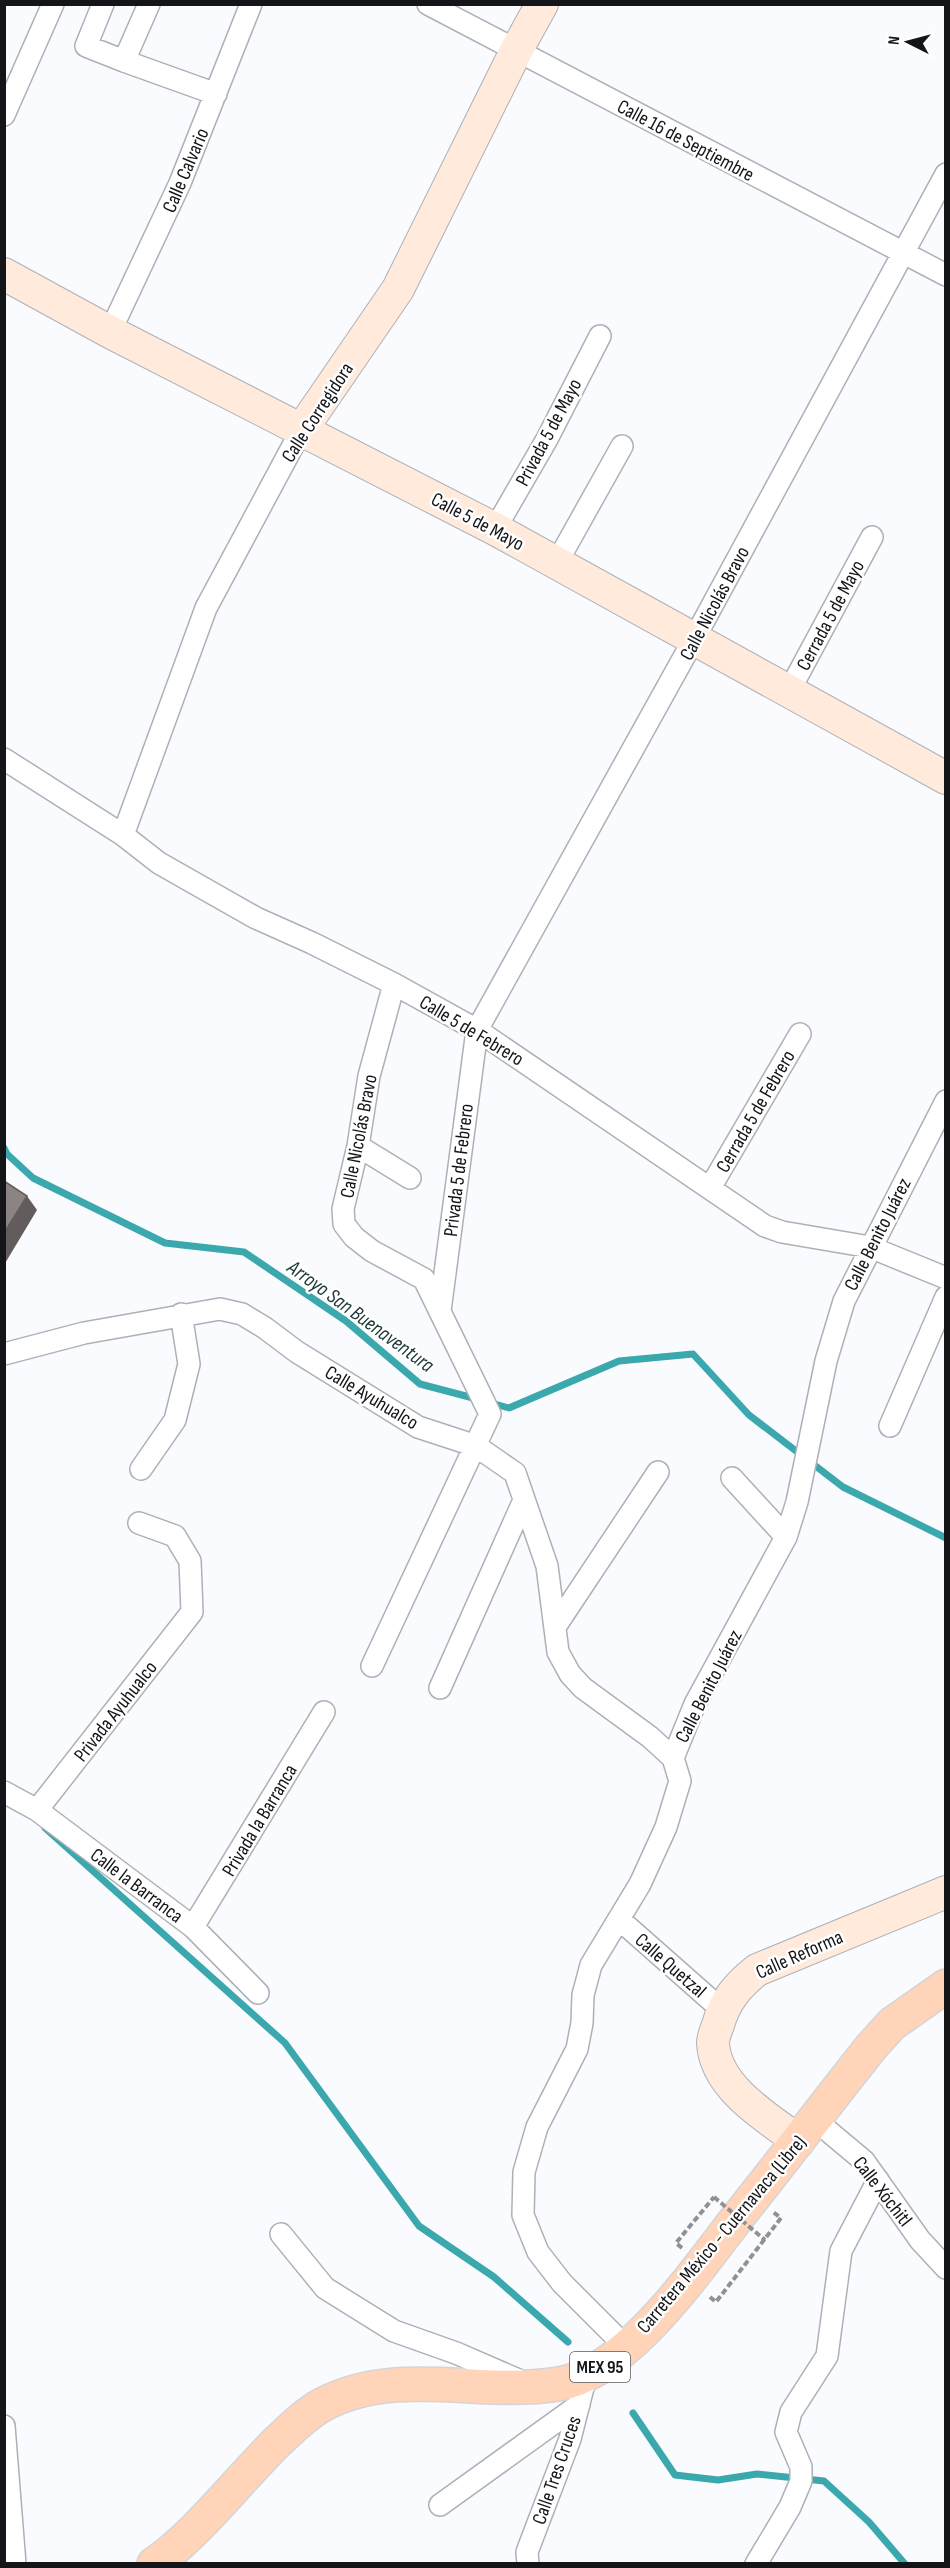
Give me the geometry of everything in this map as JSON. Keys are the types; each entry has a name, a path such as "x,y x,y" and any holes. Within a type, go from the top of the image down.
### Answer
{"main road":[{"name":"Carretera México - Cuernavaca (Libre)","path":"154,2564 282,2438 321,2406 367,2388 393,2383 534,2387 562,2383 582,2390 663,2312 892,2024 945,1986"}],"street":[{"path":"4,115 53,4"},
{"path":"103,4 86,46 216,94"},
{"path":"124,61 149,4"},
{"name":"Calle Calvario","path":"110,332 180,183 251,4"},
{"name":"Calle 16 de Septiembre","path":"428,4 945,274"},
{"name":"Calle Corregidora","path":"123,835 206,608 302,429 398,289 516,51 542,4"},
{"name":"Calle Nicolás Bravo","path":"477,1030 694,639 945,174"},
{"name":"Calle 5 de Mayo","path":"4,274 110,332 495,529 945,778"},
{"name":"Privada 5 de Mayo","path":"495,529 547,439 600,336"},
{"path":"556,564 622,446"},
{"name":"Cerrada 5 de Mayo","path":"788,693 872,537"},
{"name":"Calle 5 de Febrero","path":"4,759 123,835 159,863 256,918 394,984 477,1030 765,1226 782,1232 870,1247 945,1278"},
{"name":"Calle Nicolás Bravo","path":"372,1666 490,1414 424,1279 372,1251 354,1237 344,1224 344,1209 358,1146 369,1076 394,984"},
{"name":"Privada 5 de Febrero","path":"440,1311 477,1030"},
{"name":"Cerrada 5 de Febrero","path":"710,1188 800,1034"},
{"name":"Calle Benito Juárez","path":"626,2347 562,2283 544,2260 523,2215 524,2172 537,2127 577,2049 582,2023 583,1995 591,1965 620,1920 666,1827 680,1781 673,1758 695,1704 786,1537 810,1442 826,1361 844,1301 945,1101"},
{"path":"358,1146 410,1178"},
{"path":"890,1426 945,1297"},
{"name":"Calle Ayuhualco","path":"4,1354 84,1333 181,1314 220,1309 242,1314 297,1352 418,1427 476,1446 515,1473 547,1566 558,1652 570,1674 583,1688 673,1758"},
{"path":"141,1469 175,1420 189,1364 181,1314"},
{"path":"555,1627 658,1472"},
{"path":"732,1478 786,1537"},
{"path":"440,1688 524,1500"},
{"name":"Privada Ayuhualco","path":"34,1809 192,1612 190,1561 175,1536 139,1523"},
{"name":"Privada la Barranca","path":"193,1927 324,1712"},
{"name":"Calle la Barranca","path":"4,1792 34,1809 193,1927 258,1993"},
{"name":"Calle Reforma","path":"807,2131 736,2090 720,2066 713,2042 722,2010 737,1986 757,1970 945,1893"},
{"name":"Calle Quetzal","path":"620,1920 722,2010"},
{"name":"Calle Xóchitl","path":"807,2131 864,2161 920,2240 945,2268"},
{"path":"756,2564 790,2507 801,2474 787,2439 786,2432 791,2412 827,2356 841,2251 878,2180"},
{"path":"281,2234 325,2288 393,2331 456,2353 534,2387"},
{"path":"440,2505 582,2390"},
{"name":"Calle Tres Cruces","path":"528,2564 527,2552 570,2439 582,2390"},
{"path":"4,2426 15,2564"}],"path":[{"path":"714,2197 765,2240"}],"building":[{"path":"4,1181 27,1196 4,1233"}],"waterway":[{"name":"Arroyo San Buenaventura","path":"4,1148 7,1154 33,1178 165,1243 244,1252 346,1321 420,1384 477,1399"},
{"name":"Arroyo San Buenaventura","path":"491,1403 509,1408 619,1361 693,1354 749,1415 843,1487 946,1538"},
{"path":"45,1828 285,2043 419,2226 494,2277 568,2342"},
{"path":"633,2413 675,2475 718,2480 757,2474 824,2481 869,2522 905,2564"}]}
